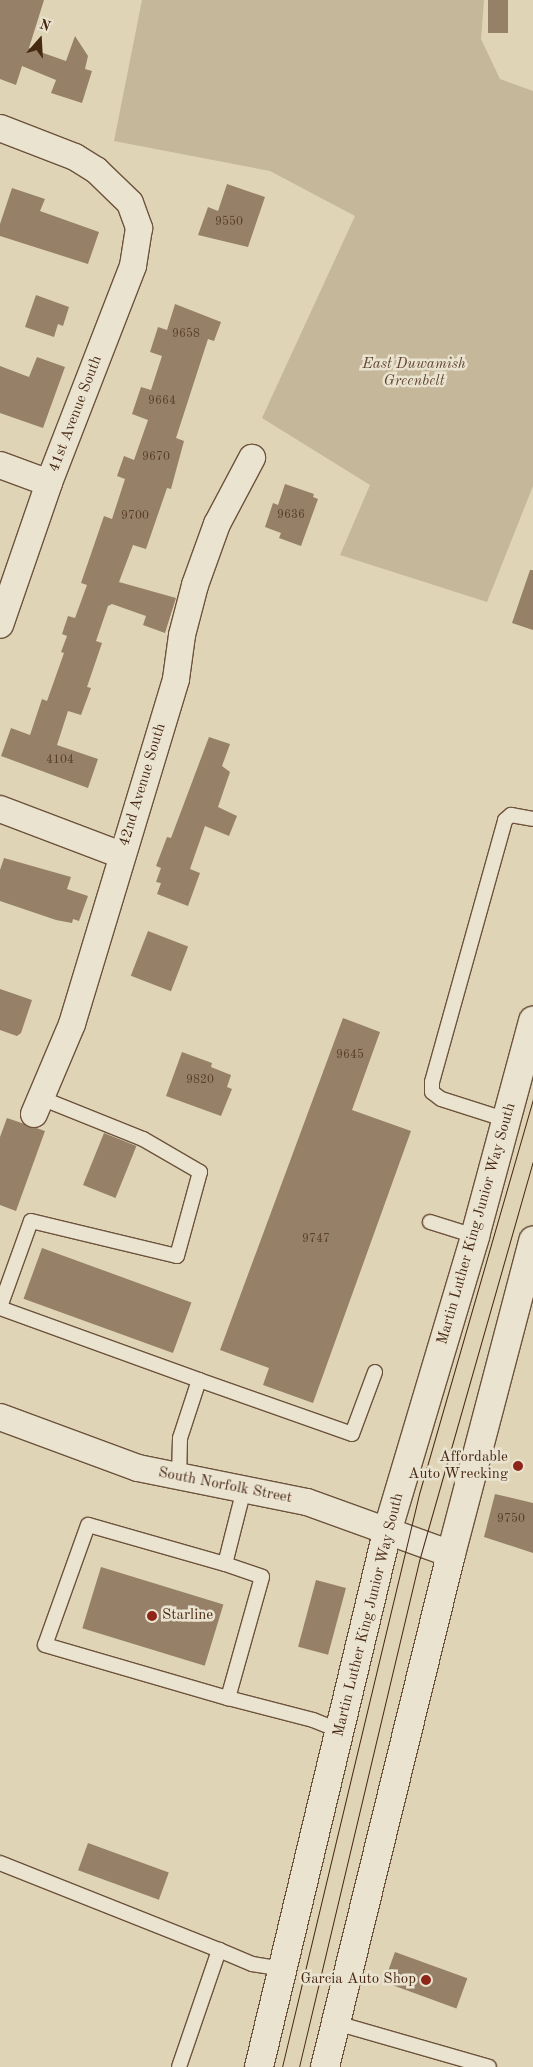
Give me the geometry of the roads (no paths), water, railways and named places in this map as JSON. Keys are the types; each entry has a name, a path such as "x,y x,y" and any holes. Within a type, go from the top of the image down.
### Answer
{"main road":[{"name":"Martin Luther King Junior Way South","path":"259,2067 387,1532 475,1236 533,1021"},
{"path":"325,2067 451,1554 533,1241"}],"street":[{"name":"41st Avenue South","path":"0,128 75,157 114,186 130,204 139,228 132,266 49,483 0,625"},
{"name":"42nd Avenue South","path":"37,1106 72,1024 121,855 176,679 182,635 195,585 217,524 252,458"},
{"path":"0,466 49,483"},
{"path":"0,809 121,855"},
{"name":"South Norfolk Street","path":"0,1417 96,1454 179,1478 307,1502 451,1554"}],"lane":[{"path":"507,1120 441,1099 432,1092 432,1082 505,820 511,815 533,819"},
{"path":"37,1106 143,1139 200,1172 177,1256 31,1221 0,1307 352,1434 375,1372"},
{"path":"430,1222 475,1236"},
{"path":"179,1478 180,1438 199,1380"},
{"path":"224,1564 244,1489"},
{"path":"228,1698 262,1577 224,1564 88,1525 45,1645 340,1731"},
{"path":"0,1863 252,1964 283,1969"},
{"path":"178,2067 219,1950"},
{"path":"336,2023 362,2028 489,2067"}],"tram line":[{"path":"282,2067 419,1494 533,1098"},
{"path":"299,2067 419,1561 533,1162"}],"place":[{"name":"Affordable Auto Wrecking","path":"518,1466"},
{"name":"Starline","path":"152,1616"},
{"name":"Garcia Auto Shop","path":"426,1980"}],"park label":[{"name":"East Duwamish Greenbelt","path":"414,372"}]}
